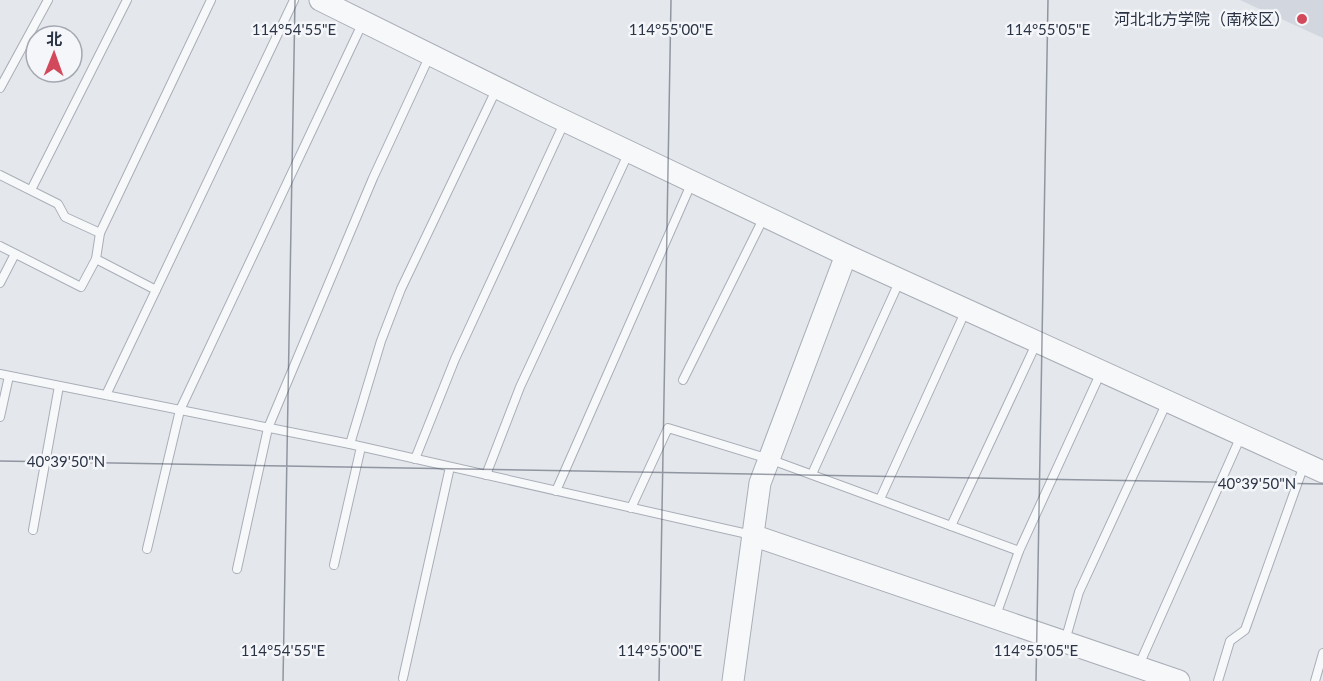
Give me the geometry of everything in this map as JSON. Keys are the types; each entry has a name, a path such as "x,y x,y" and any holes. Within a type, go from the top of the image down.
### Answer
{"street":[{"path":"320,0 565,121 846,255 1313,468"},
{"path":"733,681 760,483 846,255"},
{"path":"752,535 1179,681"}],"lane":[{"path":"0,88 48,0"},
{"path":"31,190 127,0"},
{"path":"0,246 81,287 96,259 100,233 211,0"},
{"path":"106,396 294,0"},
{"path":"147,549 180,410 363,21"},
{"path":"237,569 268,428 373,178 430,55"},
{"path":"350,444 381,341 401,289 497,88"},
{"path":"415,459 455,359 565,121"},
{"path":"486,475 520,387 629,151"},
{"path":"0,175 58,204 65,217 100,233"},
{"path":"556,491 692,181"},
{"path":"683,380 764,216"},
{"path":"0,283 15,254"},
{"path":"96,259 156,290"},
{"path":"812,474 900,279"},
{"path":"880,500 966,310"},
{"path":"951,526 1037,342"},
{"path":"995,618 1019,551 1101,372"},
{"path":"0,417 4,375 350,444 752,535"},
{"path":"33,530 59,386"},
{"path":"1065,642 1080,592 1167,402"},
{"path":"631,508 668,428 812,474 1019,551"},
{"path":"1138,667 1241,436"},
{"path":"334,566 361,447"},
{"path":"403,678 450,467"},
{"path":"1218,681 1230,641 1245,630 1313,468"},
{"path":"1315,681 1323,653"}],"shaded area":[{"name":"河北北方学院（南校区）","path":"1240,0 1323,0 1323,38"}],"place":[{"name":"河北北方学院（南校区）","path":"1302,19"}]}
